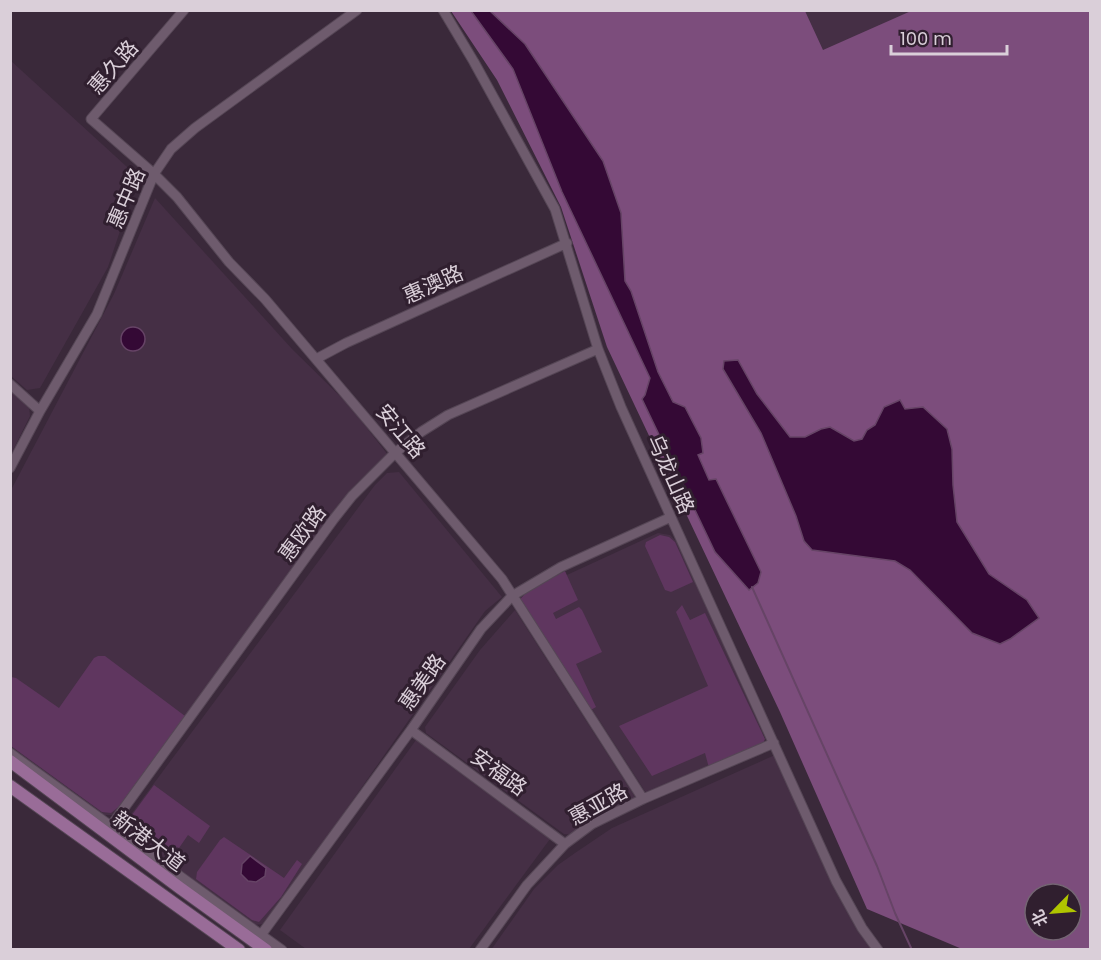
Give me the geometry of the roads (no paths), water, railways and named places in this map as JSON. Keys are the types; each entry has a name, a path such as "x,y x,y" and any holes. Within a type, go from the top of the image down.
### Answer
{"main road":[{"name":"新港大道","path":"10,761 266,950"},
{"name":"新港大道","path":"10,786 238,950"}],"street":[{"name":"惠久路","path":"91,119 184,10"},
{"name":"惠中路","path":"10,468 40,411 97,314 154,174 171,149 195,128 357,10"},
{"name":"乌龙山路","path":"443,10 550,199 567,243 598,348 621,407 836,881 862,928 878,950"},
{"name":"安江路","path":"91,119 177,197 229,262 265,299 502,579 643,799"},
{"name":"惠澳路","path":"316,359 346,343 567,243"},
{"name":"惠欧路","path":"111,826 333,520 352,496 395,453 421,432 448,415 598,348"},
{"path":"10,384 40,411"},
{"name":"惠美路","path":"261,935 411,730 481,629 512,596 561,567 671,517"},
{"name":"安福路","path":"411,730 566,844"},
{"name":"惠亚路","path":"480,950 527,885 566,844 592,824 643,799 774,744"},
{"path":"10,753 282,950"}],"waterway":[{"path":"752,587 877,866 912,950"}]}
